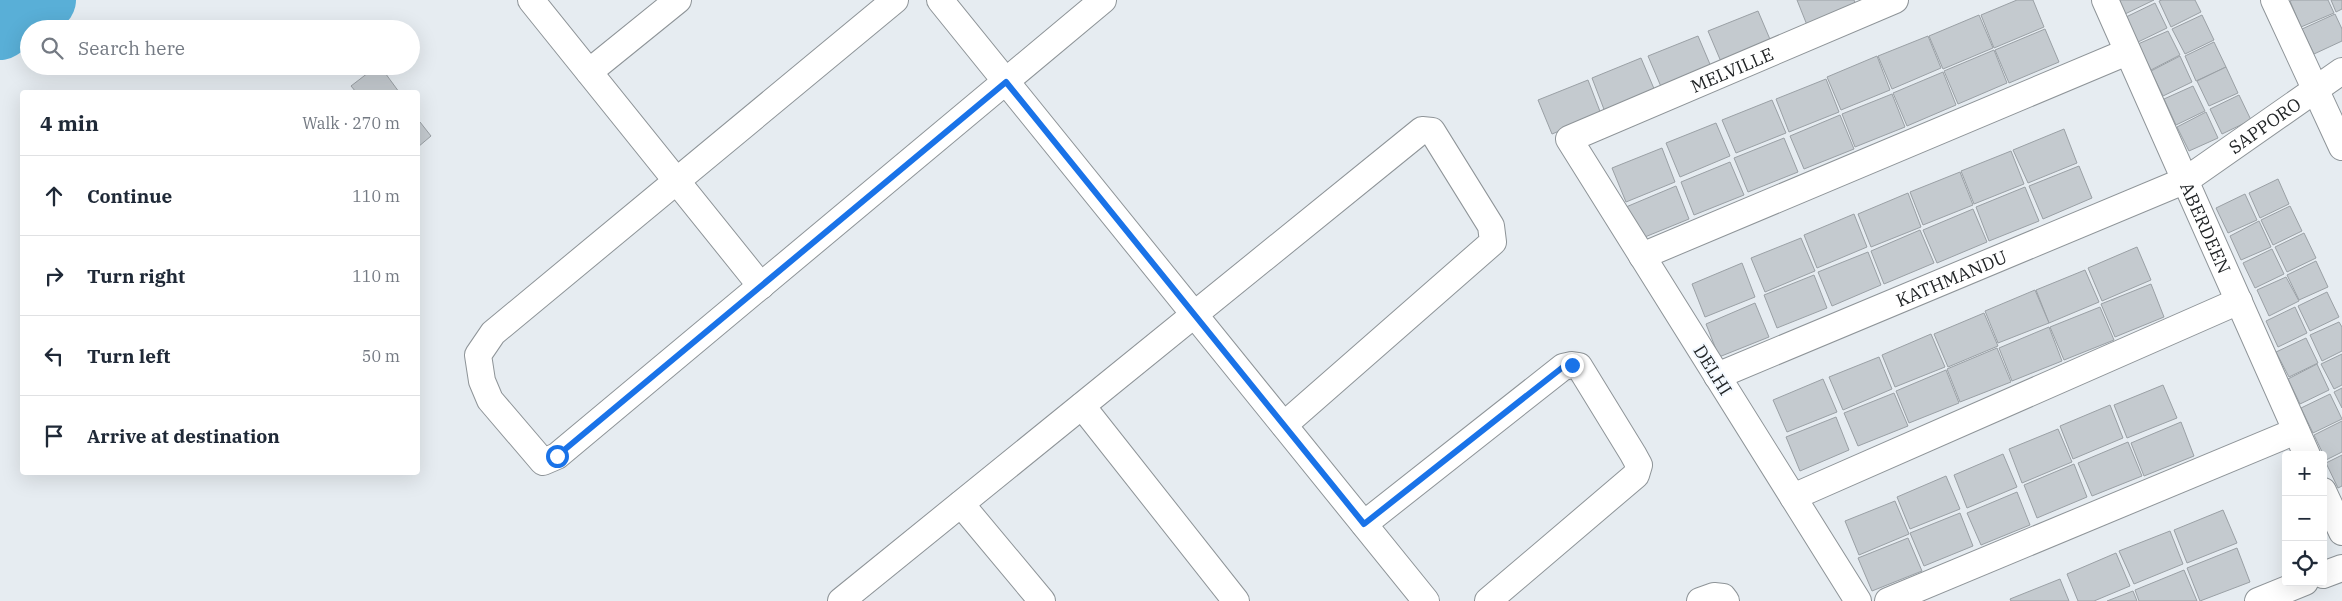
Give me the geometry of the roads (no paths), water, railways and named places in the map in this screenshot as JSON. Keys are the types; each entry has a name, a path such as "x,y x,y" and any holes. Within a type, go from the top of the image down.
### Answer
{"street":[{"path":"531,0 761,286"},
{"path":"589,72 678,0"},
{"path":"895,0 493,333 478,355 482,381 490,400 543,462 557,456 1103,0"},
{"path":"940,0 1426,601"},
{"name":"MELVILLE","path":"1568,139 1895,0"},
{"name":"ABERDEEN","path":"2105,0 2305,451"},
{"path":"2274,0 2342,147"},
{"path":"1642,256 2127,52"},
{"name":"SAPPORO","path":"2186,180 2342,71"},
{"path":"848,599 961,504 1422,130 1432,131 1491,226 1494,242 1284,425"},
{"name":"DELHI","path":"1568,139 1858,601"},
{"name":"KATHMANDU","path":"1717,376 2186,180"},
{"path":"1793,497 2239,301"},
{"path":"1364,524 1563,367 1579,366 1634,454 1639,465 1636,475 1488,601"},
{"path":"1082,406 1236,601"},
{"path":"1888,601 2296,432"},
{"path":"2325,496 2342,532"},
{"path":"961,504 1042,601"},
{"path":"2327,574 2342,568"},
{"path":"2258,601 2295,586"},
{"path":"1700,601 1714,596 1723,597 1726,601"}],"waterway":[{"path":"0,29 45,0"}]}
